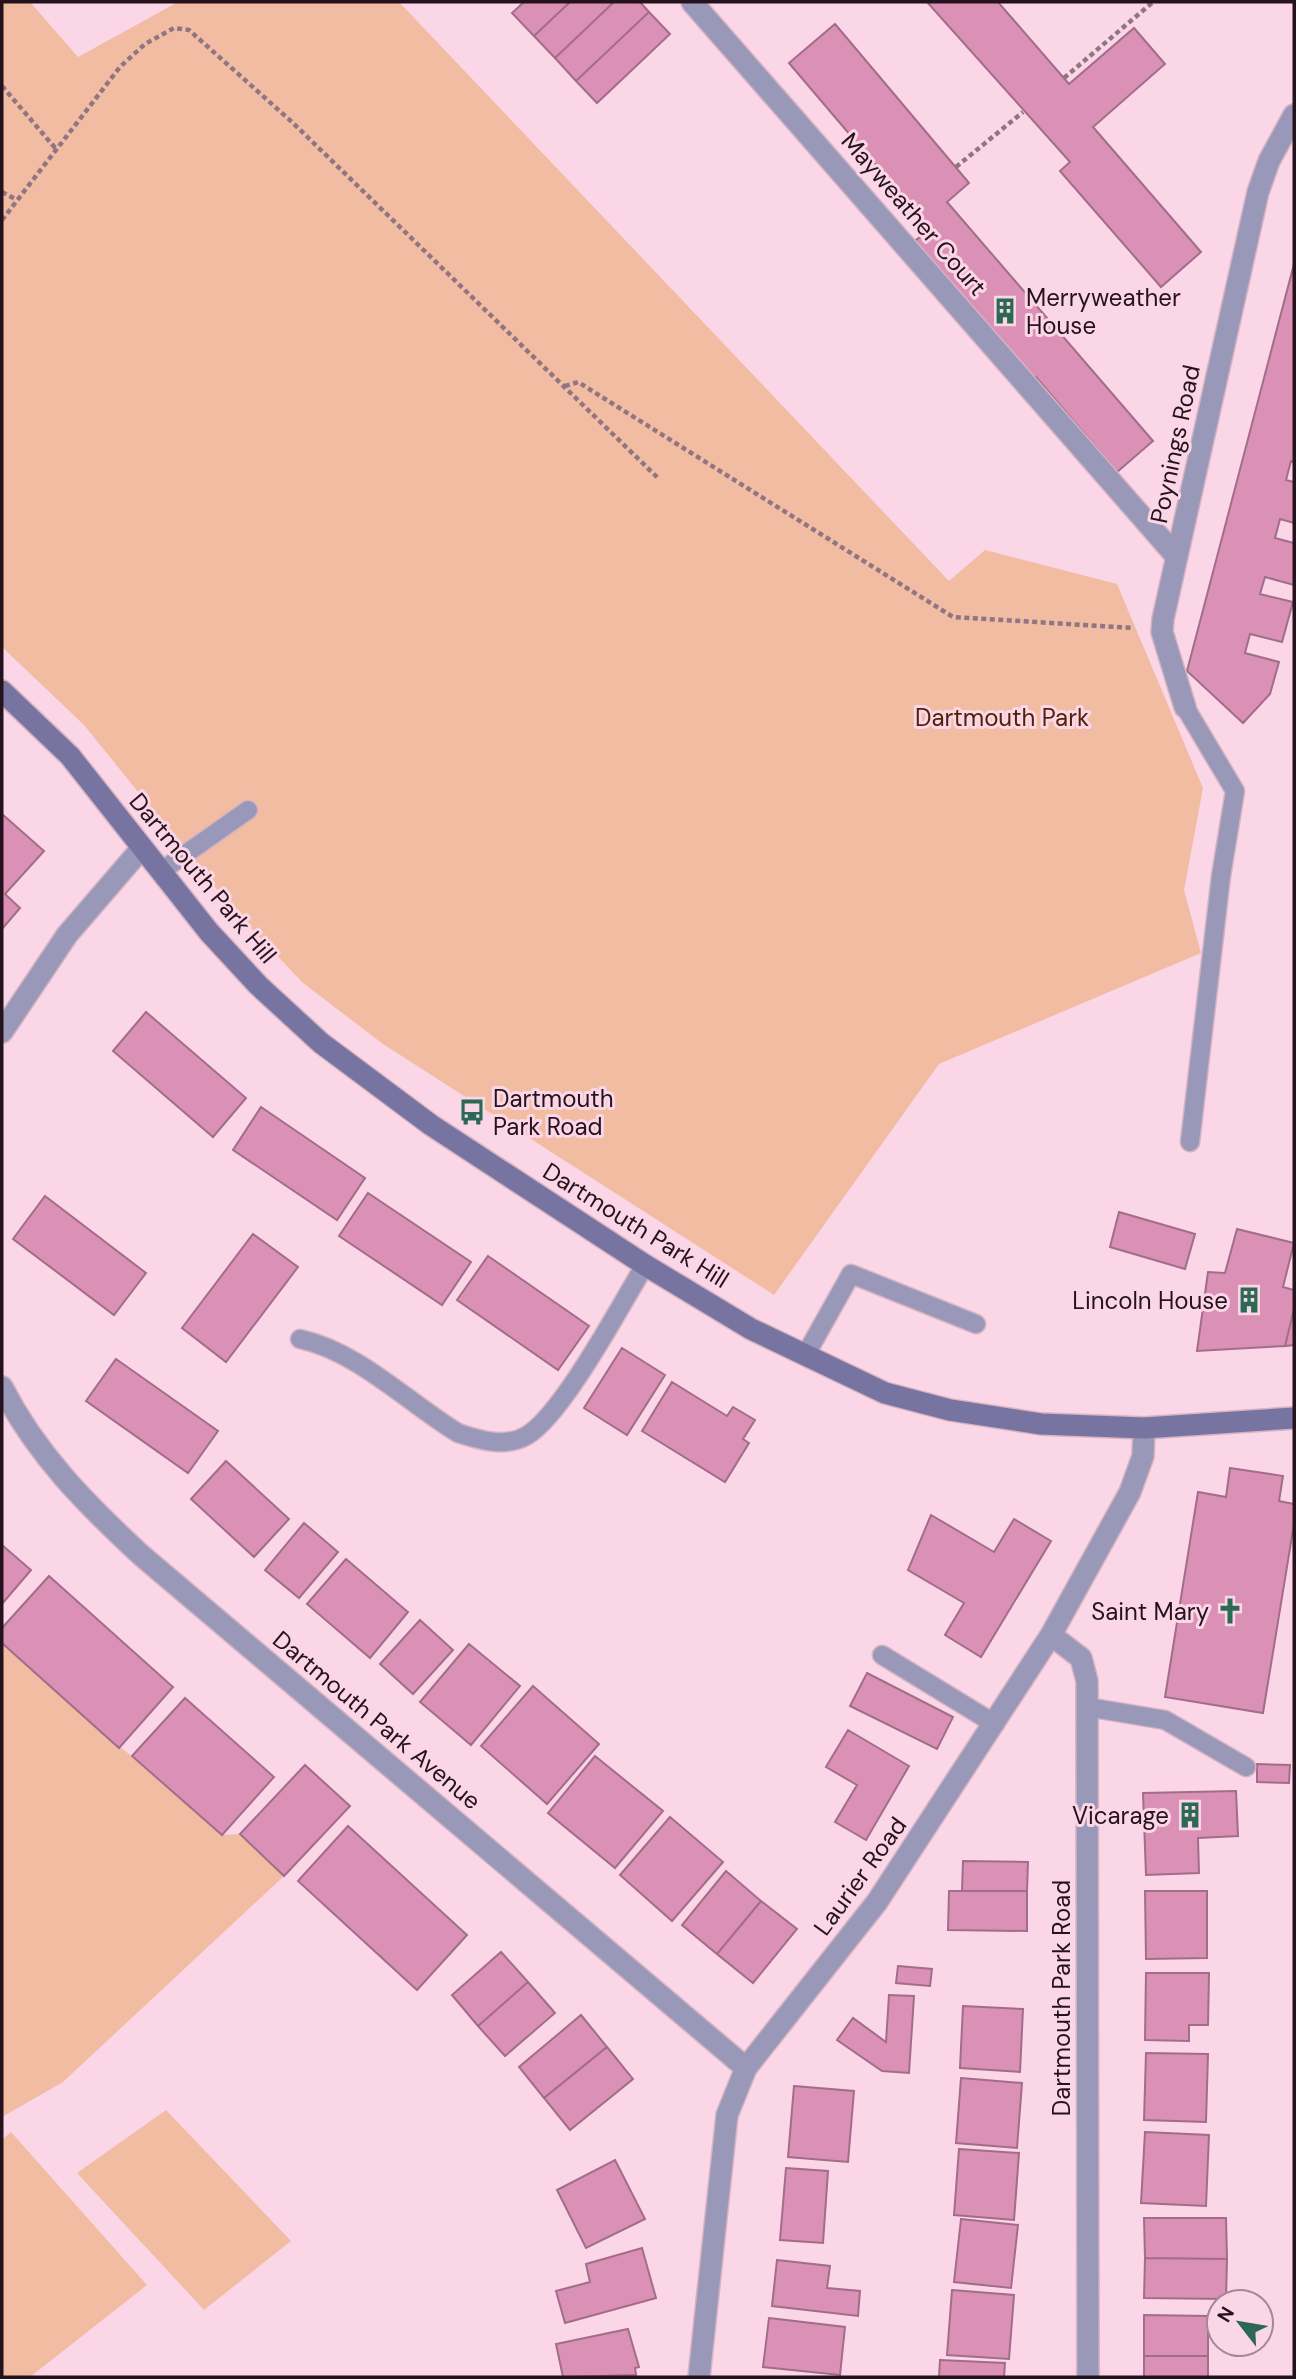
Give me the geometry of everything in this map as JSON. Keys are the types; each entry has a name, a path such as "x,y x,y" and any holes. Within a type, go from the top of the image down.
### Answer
{"street":[{"name":"Mayweather Court","path":"692,2 1177,557"},
{"name":"Poynings Road","path":"1185,707 1163,629 1258,192 1269,162 1294,115"},
{"name":"Dartmouth Park Hill","path":"2,691 70,756 141,849 259,986 321,1043 431,1125 645,1265 751,1329 885,1393 950,1410 1041,1424 1144,1428 1294,1418"},
{"path":"2,1032 67,935 141,849"},
{"name":"Dartmouth Park Avenue","path":"2,1387 29,1435 63,1479 141,1555 746,2068"},
{"name":"Laurier Road","path":"699,2377 727,2115 746,2068 877,1902 1051,1635 1130,1492 1143,1456 1144,1428"},
{"name":"Dartmouth Park Road","path":"1051,1635 1081,1658 1087,1681 1088,2377"}],"lane":[{"path":"1185,707 1235,792 1221,876 1190,1142"},
{"path":"160,872 248,810"},
{"path":"300,1339 321,1344 345,1356 458,1433 479,1440 505,1442 526,1436 544,1419 589,1359 645,1265"},
{"path":"805,1356 851,1274 976,1324"},
{"path":"882,1655 995,1724"},
{"path":"1087,1707 1165,1720 1246,1767"}],"path":[{"path":"1064,78 1153,2"},
{"path":"2,220 132,54 174,28 189,30 292,122 659,479"},
{"path":"2,86 56,149"},
{"path":"956,167 1023,112"},
{"path":"2,192 17,200"},
{"path":"565,386 578,382 953,617 1163,629"}],"green space":[{"name":"Dartmouth Park","path":"2,2 30,2 78,57 178,2 399,2 949,581 985,550 1117,584 1203,788 1184,890 1201,953 939,1064 774,1295 383,1044 303,983 232,908 84,725 2,647"},
{"path":"2,1643 221,1835 240,1834 284,1876 63,2082 2,2117"},
{"path":"166,2110 291,2241 204,2310 77,2173"},
{"path":"11,2132 147,2285 30,2377 2,2377 2,2140"}],"building":[{"path":"524,2 570,2 534,36 512,13"},
{"path":"570,2 614,2 555,58 534,36"},
{"path":"614,2 640,2 649,12 576,81 555,58"},
{"path":"927,2 998,2 1069,84 1134,28 1165,64 1093,127 1201,252 1161,287 1060,171 1070,162"},
{"path":"649,12 670,34 597,103 576,81"},
{"name":"Merryweather House","path":"835,24 969,183 947,202 1153,441 1117,472 1036,377 1030,383 911,244 930,229 789,63"},
{"path":"1294,264 1294,462 1291,461 1286,480 1294,482 1294,523 1280,519 1275,538 1294,543 1294,585 1265,577 1260,594 1293,602 1282,642 1250,634 1245,653 1279,662 1270,694 1243,723 1187,671"},
{"path":"2,814 44,851 5,894 20,908 2,929"},
{"path":"146,1012 246,1098 213,1137 113,1051"},
{"path":"261,1107 365,1178 337,1220 233,1150"},
{"path":"368,1193 471,1262 442,1305 339,1236"},
{"path":"45,1196 146,1273 114,1315 13,1239"},
{"path":"1119,1212 1195,1234 1185,1269 1110,1247"},
{"name":"Lincoln House","path":"1237,1229 1294,1243 1283,1287 1294,1290 1294,1309 1285,1346 1197,1351 1208,1272 1225,1273"},
{"path":"253,1234 298,1267 226,1362 182,1328"},
{"path":"488,1256 589,1326 558,1370 457,1300"},
{"path":"1294,1309 1294,1345 1285,1346"},
{"path":"622,1348 665,1375 627,1435 584,1408"},
{"path":"116,1359 218,1431 188,1473 86,1401"},
{"path":"672,1382 727,1416 733,1407 755,1420 743,1439 749,1443 725,1482 642,1431"},
{"path":"226,1461 289,1519 254,1557 191,1499"},
{"name":"Saint Mary","path":"1230,1468 1283,1476 1279,1501 1294,1504 1294,1524 1263,1713 1165,1697 1198,1492 1226,1497"},
{"path":"931,1515 994,1552 1014,1519 1051,1541 981,1657 945,1635 964,1603 908,1570"},
{"path":"304,1523 338,1552 299,1598 265,1570"},
{"path":"2,1545 31,1570 2,1604"},
{"path":"346,1559 408,1612 370,1658 307,1604"},
{"path":"49,1576 173,1687 119,1748 2,1643 2,1628"},
{"path":"420,1620 453,1650 413,1694 380,1664"},
{"path":"469,1644 520,1686 471,1745 420,1702"},
{"path":"867,1673 953,1717 937,1749 850,1706"},
{"path":"533,1686 599,1744 547,1804 481,1746"},
{"path":"185,1698 274,1777 222,1835 132,1756"},
{"path":"848,1730 909,1766 866,1840 835,1822 857,1785 826,1767"},
{"path":"595,1756 663,1811 615,1868 548,1813"},
{"path":"1257,1764 1290,1765 1289,1783 1257,1782"},
{"path":"305,1765 350,1806 284,1876 240,1834"},
{"name":"Vicarage","path":"1236,1791 1238,1836 1198,1838 1199,1873 1146,1875 1143,1793"},
{"path":"670,1817 723,1862 672,1921 620,1875"},
{"path":"348,1826 467,1935 417,1990 298,1881"},
{"path":"963,1861 1028,1862 1027,1891 962,1891"},
{"path":"726,1871 761,1901 717,1954 682,1925"},
{"path":"949,1891 1027,1891 1027,1931 948,1930"},
{"path":"1145,1891 1207,1891 1207,1958 1146,1959"},
{"path":"761,1901 797,1929 753,1983 717,1954"},
{"path":"501,1952 528,1982 478,2026 452,1995"},
{"path":"898,1966 932,1969 930,1986 896,1983"},
{"path":"1146,1973 1209,1973 1208,2025 1189,2025 1189,2041 1145,2040"},
{"path":"528,1982 555,2013 505,2056 478,2026"},
{"path":"889,1995 914,1996 909,2073 882,2071 837,2040 853,2018 886,2042"},
{"path":"963,2006 1023,2009 1020,2072 960,2068"},
{"path":"581,2015 607,2047 544,2098 519,2067"},
{"path":"607,2047 633,2079 570,2130 544,2098"},
{"path":"1146,2053 1208,2054 1206,2122 1144,2120"},
{"path":"961,2078 1022,2083 1017,2148 956,2143"},
{"path":"794,2086 854,2091 848,2162 788,2157"},
{"path":"1145,2132 1209,2135 1206,2206 1141,2203"},
{"path":"959,2149 1019,2153 1014,2220 954,2215"},
{"path":"615,2160 645,2219 586,2248 557,2190"},
{"path":"786,2168 828,2171 823,2243 780,2240"},
{"path":"1144,2218 1226,2218 1227,2259 1145,2258"},
{"path":"961,2219 1018,2225 1011,2288 954,2282"},
{"path":"642,2248 656,2298 565,2323 556,2291 590,2282 586,2264"},
{"path":"1145,2258 1227,2259 1226,2288 1205,2288 1205,2299 1144,2298"},
{"path":"777,2260 830,2266 827,2288 860,2291 858,2316 772,2306"},
{"path":"952,2290 1014,2295 1009,2359 947,2355"},
{"path":"1144,2315 1205,2316 1205,2356 1144,2356"},
{"path":"769,2318 845,2327 840,2375 763,2367"},
{"path":"628,2329 639,2367 635,2368 636,2375 563,2377 556,2344"},
{"path":"1144,2356 1208,2358 1208,2377 1144,2377"},
{"path":"940,2360 1005,2363 1004,2377 939,2377"}],"place":[{"name":"Merryweather House","path":"1005,311"},
{"name":"Dartmouth Park Road","path":"472,1112"},
{"name":"Lincoln House","path":"1249,1300"},
{"name":"Saint Mary","path":"1230,1611"},
{"name":"Vicarage","path":"1190,1815"}]}
